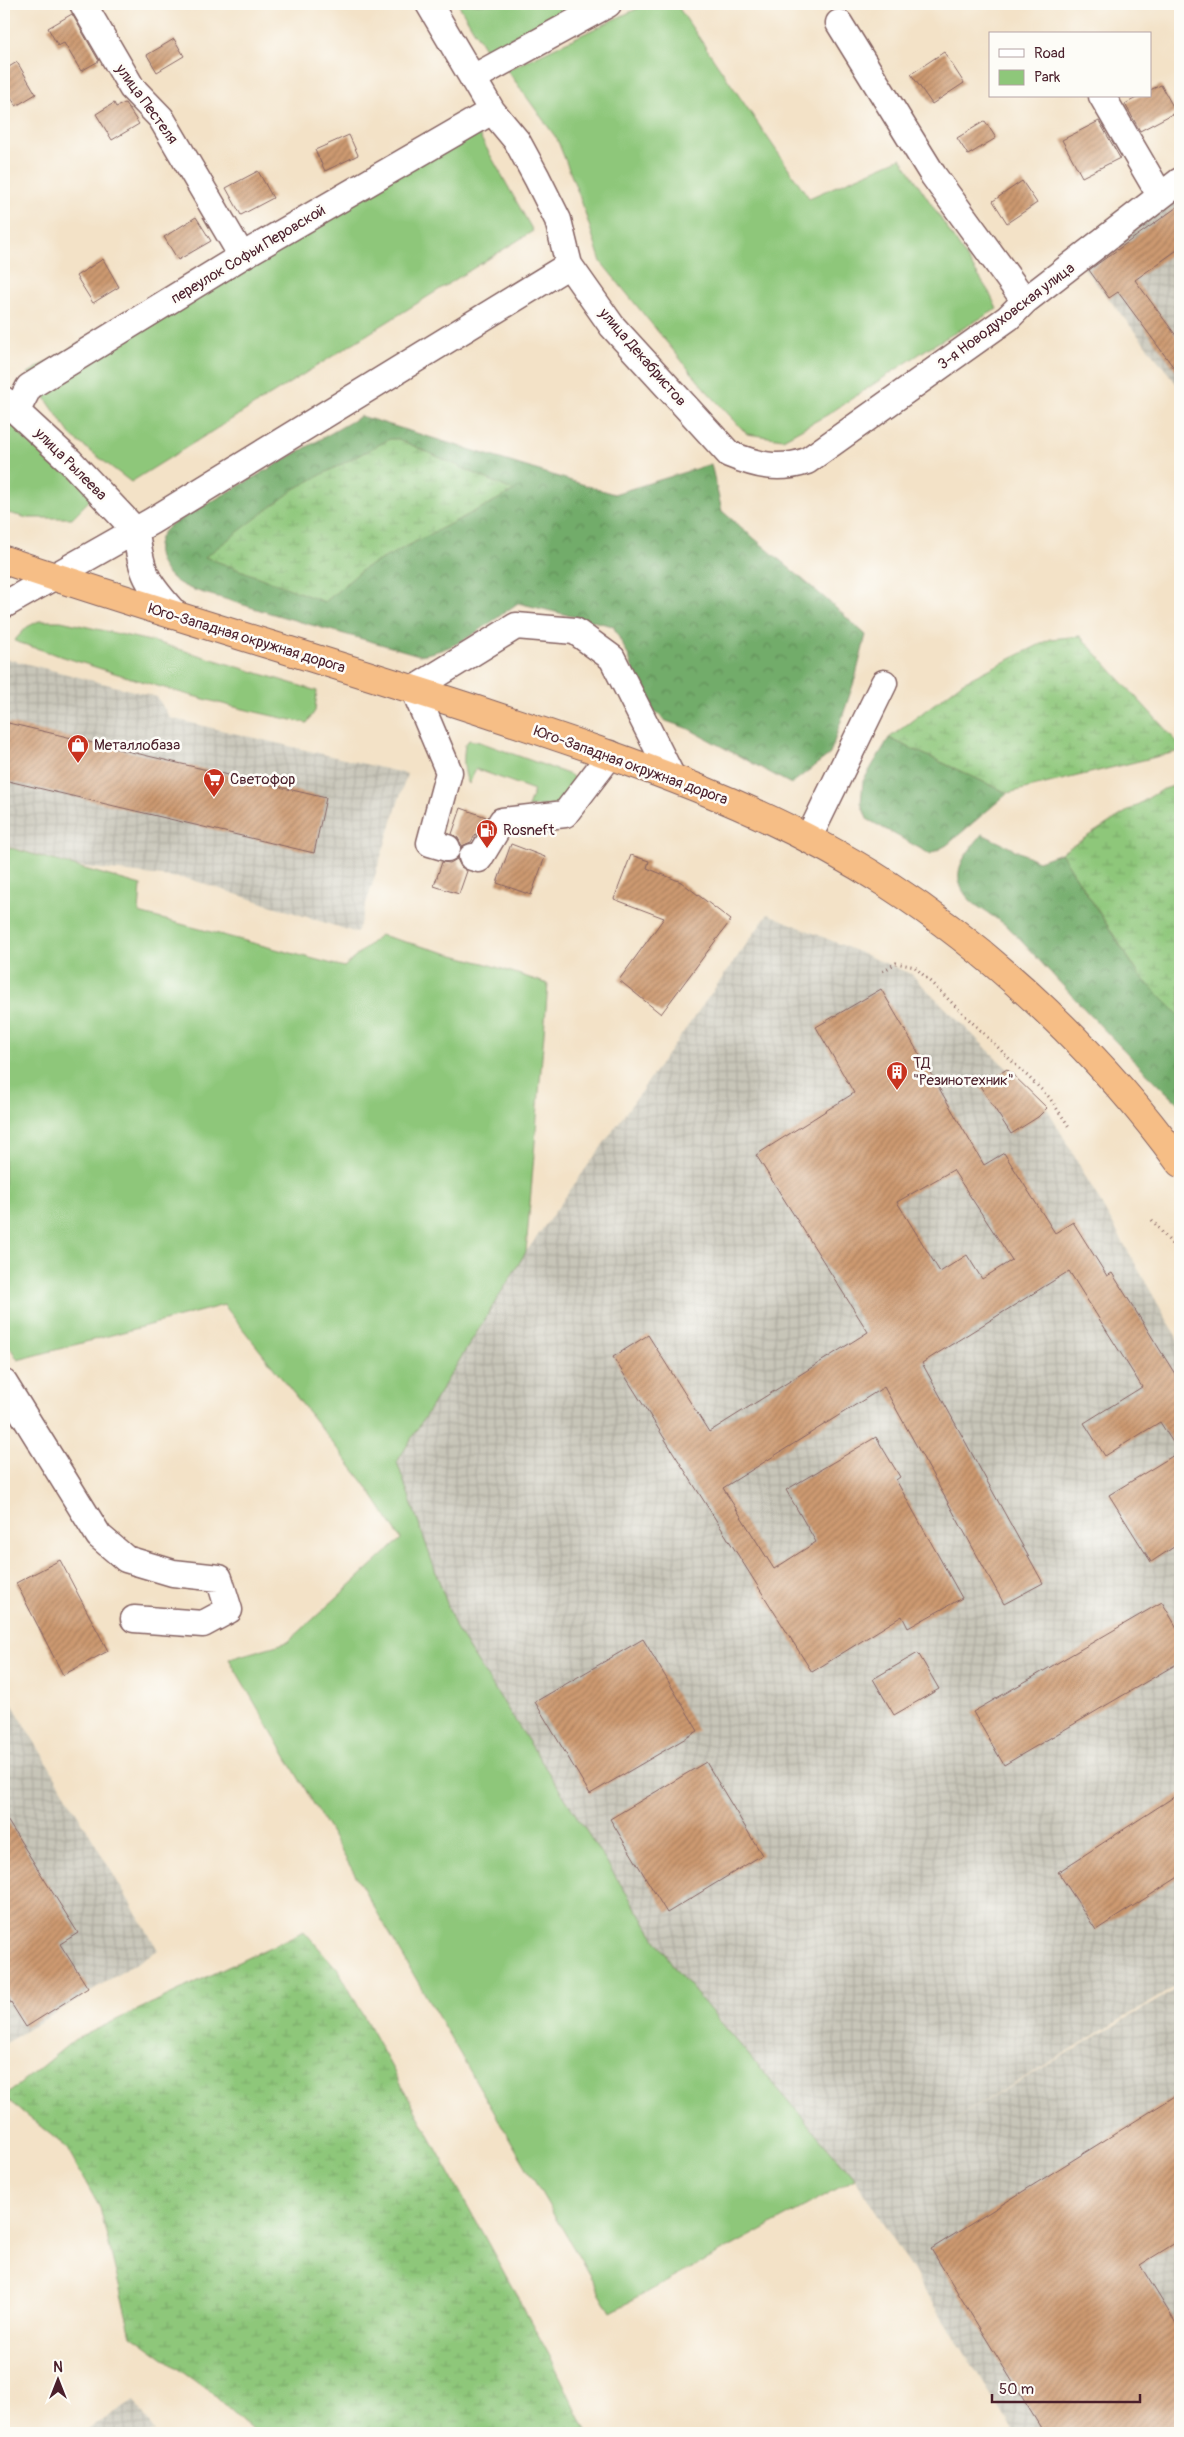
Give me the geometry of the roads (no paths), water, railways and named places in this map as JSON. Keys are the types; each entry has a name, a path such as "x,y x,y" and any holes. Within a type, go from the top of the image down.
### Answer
{"highway":[{"name":"Юго-Западная окружная дорога","path":"4,560 414,689 611,754 672,776 738,804 808,838 887,884 964,939 1021,987 1130,1100 1180,1164"}],"street":[{"name":"улица Пестеля","path":"84,4 132,88 161,118 242,256"},
{"name":"улица Декабристов","path":"429,4 492,111 517,141 558,220 569,265 612,326 729,454 751,463 774,467"},
{"path":"473,78 608,4"},
{"path":"839,24 932,176 1025,300"},
{"path":"1103,98 1170,188"},
{"name":"переулок Софьи Перовской","path":"10,405 28,386 242,256 492,111"},
{"name":"3-я Новодуховская улица","path":"774,467 790,467 806,461 1008,318 1025,300 1078,262 1170,188"},
{"path":"4,605 136,531 569,265"},
{"name":"улица Рылеева","path":"10,405 70,461 136,531"},
{"path":"136,531 140,564 153,589 177,616"},
{"path":"447,848 430,843 449,772 414,689 516,626 575,631 612,658 672,776"},
{"path":"808,838 829,800 884,683"},
{"path":"472,857 479,859 502,821 565,814 611,754"},
{"path":"4,1383 99,1536 126,1560 172,1573 219,1578 229,1610 203,1624 134,1619"}],"place":[{"name":"Металлобаза","path":"78,764"},
{"name":"Светофор","path":"214,798"},
{"name":"Rosneft","path":"487,849"},
{"name":"ТД \"Резинотехник\"","path":"897,1091"}]}
